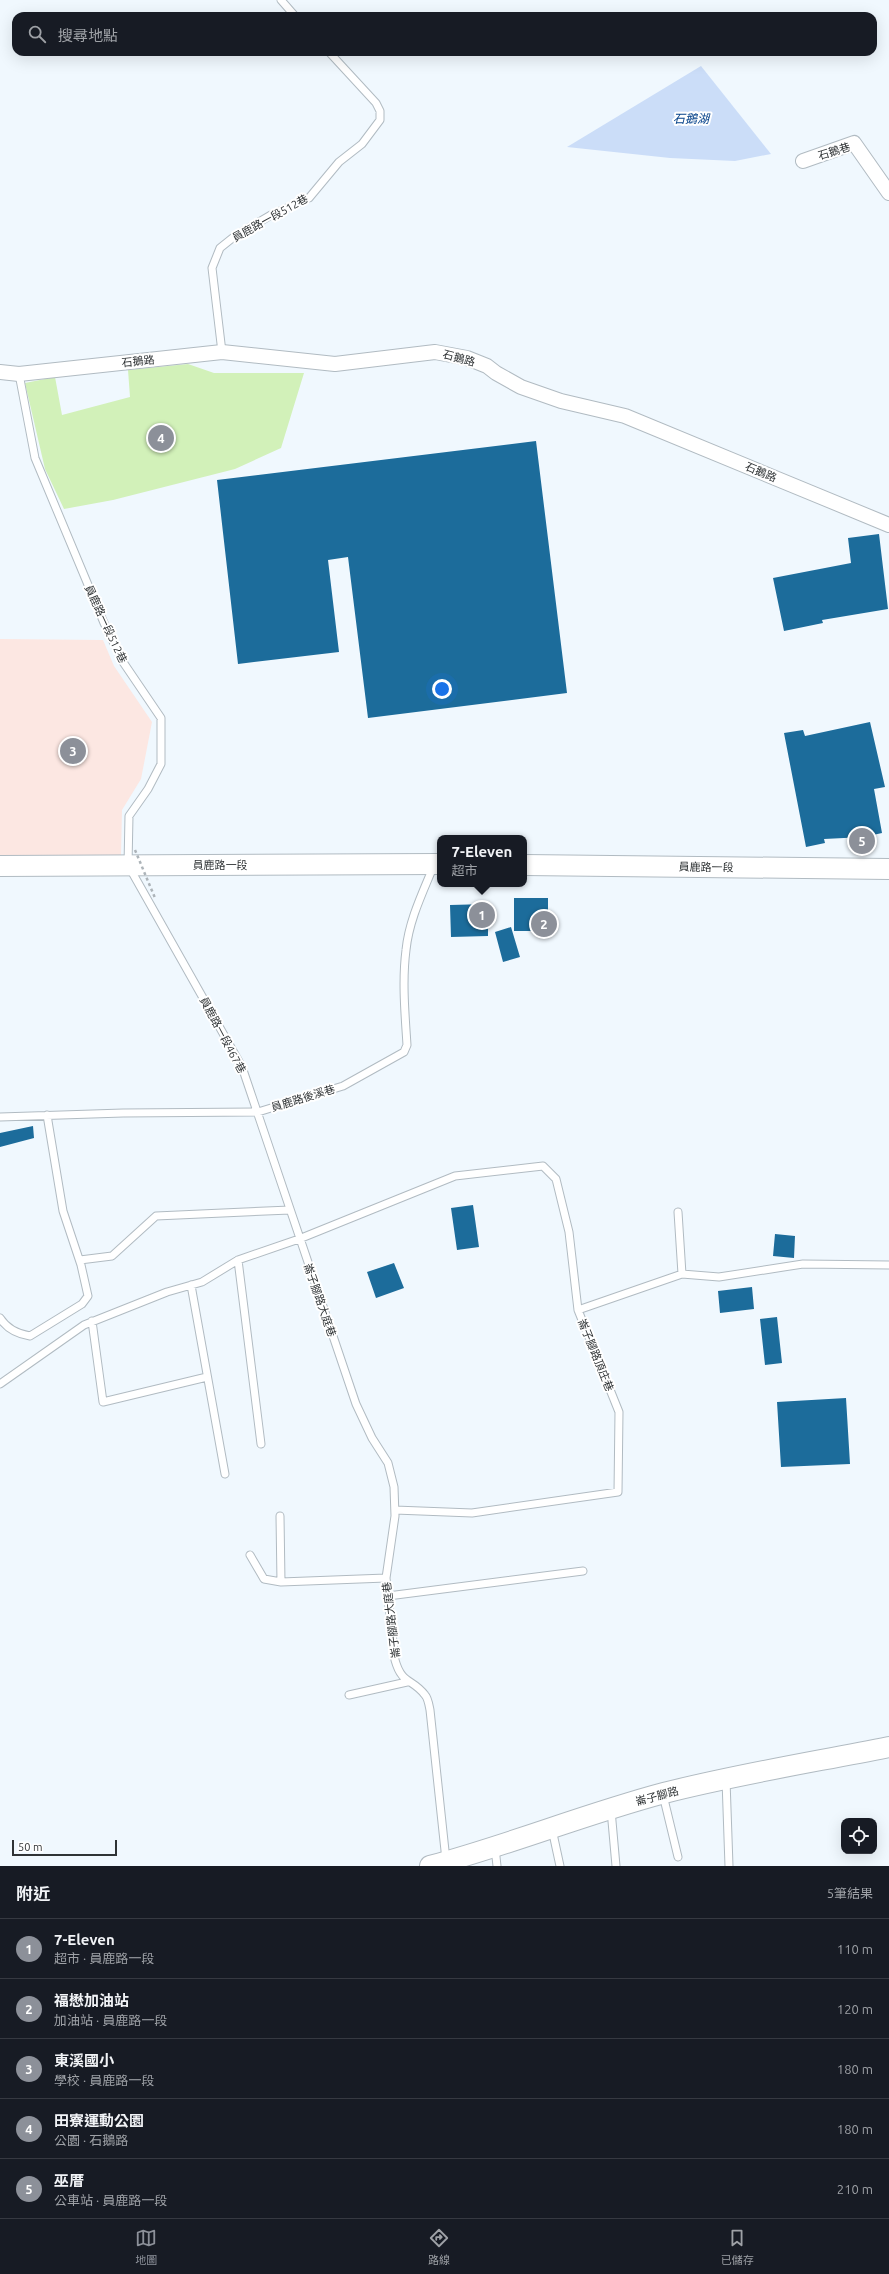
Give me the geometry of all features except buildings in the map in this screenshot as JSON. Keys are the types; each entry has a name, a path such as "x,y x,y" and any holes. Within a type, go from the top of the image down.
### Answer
{"main road":[{"name":"員鹿路一段","path":"0,866 132,858 437,864"},
{"name":"員鹿路一段","path":"527,865 889,868"},
{"name":"崙子腳路","path":"438,1864 496,1857 552,1828 663,1794 726,1779 889,1747"}],"street":[{"name":"石鵝巷","path":"803,161 854,143 889,192"},
{"name":"石鵝路","path":"0,372 19,374 222,352 335,364 435,352 467,358 487,366 496,374 520,387 561,401 625,416 889,525"}],"lane":[{"path":"281,0 292,12"},
{"name":"員鹿路一段512巷","path":"222,352 212,268 220,248 235,236 271,215 309,198 339,162 362,144 380,120 380,111 376,104 333,56"},
{"name":"員鹿路一段512巷","path":"19,374 35,458 104,623 123,662 162,718 161,764 148,789 129,816 132,858"},
{"name":"員鹿路一段467巷","path":"132,858 242,1067 299,1239"},
{"name":"員鹿路後溪巷","path":"0,1117 123,1112 258,1112 343,1086 404,1052 407,1045 404,996 406,949 414,916 437,864"},
{"path":"0,1318 4,1324 18,1334 30,1336 82,1304 88,1296 80,1260 63,1211 47,1115"},
{"path":"0,1384 92,1321 167,1292 202,1282 238,1260 299,1239 456,1176 543,1166 556,1179 569,1232 578,1310"},
{"path":"80,1260 112,1256 156,1216 290,1210"},
{"path":"678,1212 682,1274"},
{"name":"崙子腳路大庭巷","path":"299,1239 356,1404 372,1438 388,1463 394,1487 394,1510 386,1578 388,1596 396,1660 399,1672 407,1682 426,1696 430,1710 438,1864"},
{"path":"238,1260 262,1444"},
{"name":"崙子腳路頂庄巷","path":"394,1510 472,1513 618,1492 619,1412 578,1310 682,1274 719,1277 802,1264 889,1265"},
{"path":"191,1285 206,1377 225,1474"},
{"path":"92,1321 103,1402 206,1377"},
{"path":"280,1516 281,1582"},
{"path":"250,1555 264,1579 281,1582 386,1578"},
{"path":"388,1596 583,1571"},
{"path":"349,1695 407,1682"},
{"path":"726,1779 729,1866"},
{"path":"663,1794 678,1857"},
{"path":"611,1809 616,1866"},
{"path":"552,1828 560,1866"}],"path":[{"path":"132,858 155,898"}],"shaded area":[{"path":"0,639 103,640 114,666 152,722 141,779 122,810 121,856 0,859"}],"green space":[{"path":"188,364 214,373 304,373 281,448 235,469 113,500 64,509 45,469 25,383 55,377 62,415 130,397 128,370"}],"water":[{"name":"石鵝湖","path":"701,66 771,154 735,161 670,158 567,147"}],"place":[{"name":"田寮運動公園","path":"161,438"},
{"name":"東溪國小","path":"73,751"},
{"name":"巫厝","path":"862,841"},
{"name":"7-Eleven","path":"482,915"},
{"name":"福懋加油站","path":"544,924"}]}
